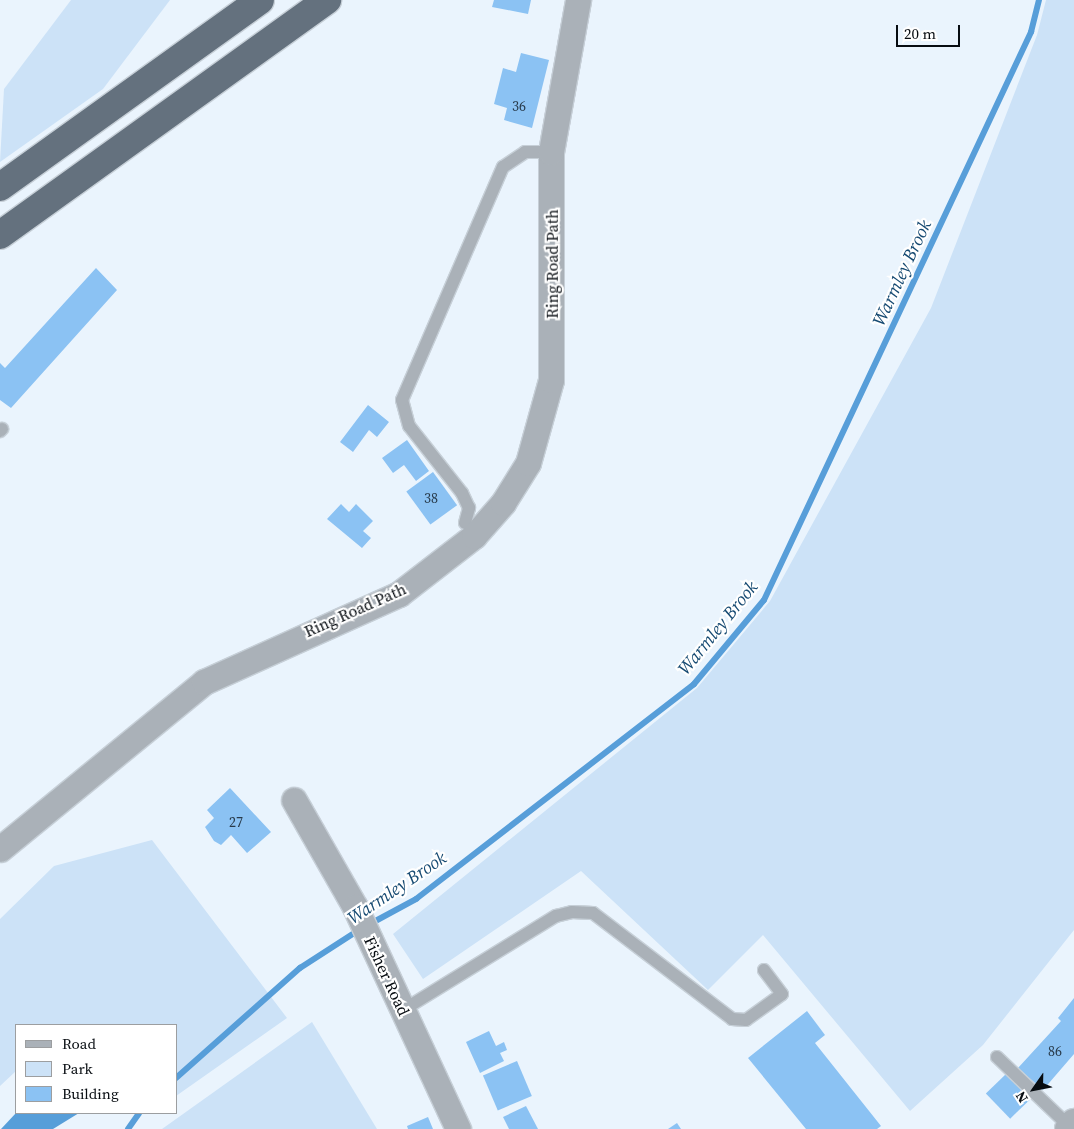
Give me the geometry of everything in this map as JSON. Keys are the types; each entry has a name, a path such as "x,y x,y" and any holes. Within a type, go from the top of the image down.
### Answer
{"highway":[{"path":"0,187 260,0"},
{"path":"0,235 327,0"}],"street":[{"name":"Ring Road Path","path":"0,849 204,682 399,594 461,548 503,503 528,463 552,380 553,152 578,0"},
{"name":"Fisher Road","path":"294,800 355,907 380,957 458,1129"}],"lane":[{"path":"465,523 468,508 462,493 409,426 402,400 503,167 525,152 553,152"},
{"path":"403,1010 556,916 572,912 593,913 732,1019 746,1020 782,994 764,970"},
{"path":"997,1057 1071,1126"}],"green space":[{"path":"71,0 170,0 103,89 0,162 4,89"},
{"path":"1046,0 1074,0 1074,930 983,1045 910,1111 763,935 708,990 581,871 423,979 393,934 697,688 770,601 931,308 1037,35"},
{"path":"152,840 287,1018 178,1095 178,1024 15,1024 15,1072 0,1086 0,919 54,866"},
{"path":"312,1022 377,1129 162,1129"}],"water":[{"path":"15,1114 77,1114 53,1129 1,1129"}],"building":[{"path":"494,0 531,0 528,14 492,7"},
{"path":"521,53 549,60 532,128 504,120 507,108 494,104 503,68 516,72"},
{"path":"96,268 117,290 11,408 0,400 0,363 5,368"},
{"path":"368,405 389,422 377,437 369,430 353,452 340,442"},
{"path":"407,440 429,471 416,481 404,465 393,473 382,458"},
{"path":"433,472 457,505 430,525 406,491"},
{"path":"341,504 349,512 356,504 373,521 363,531 371,538 362,548 327,519"},
{"path":"230,788 271,832 247,853 231,835 221,845 214,841 205,827 214,818 207,810"},
{"path":"1074,998 1074,1054 1043,1090 1018,1068 1061,1021 1058,1018"},
{"path":"807,1011 825,1035 815,1043 881,1126 877,1129 806,1129 748,1058"},
{"path":"489,1031 496,1046 504,1042 507,1050 500,1053 504,1061 480,1073 466,1042"},
{"path":"517,1061 532,1096 498,1110 483,1075"},
{"path":"1006,1074 1030,1099 1010,1119 986,1093"},
{"path":"526,1106 538,1129 509,1129 503,1117"},
{"path":"428,1117 433,1129 408,1129 407,1126"},
{"path":"677,1123 681,1129 668,1129"}],"waterway":[{"name":"Warmley Brook","path":"368,925 416,899 694,684 764,600 1031,32 1039,0"},
{"name":"Warmley Brook","path":"178,1076 300,968 359,930"},
{"name":"Warmley Brook","path":"128,1129 138,1114"}]}
